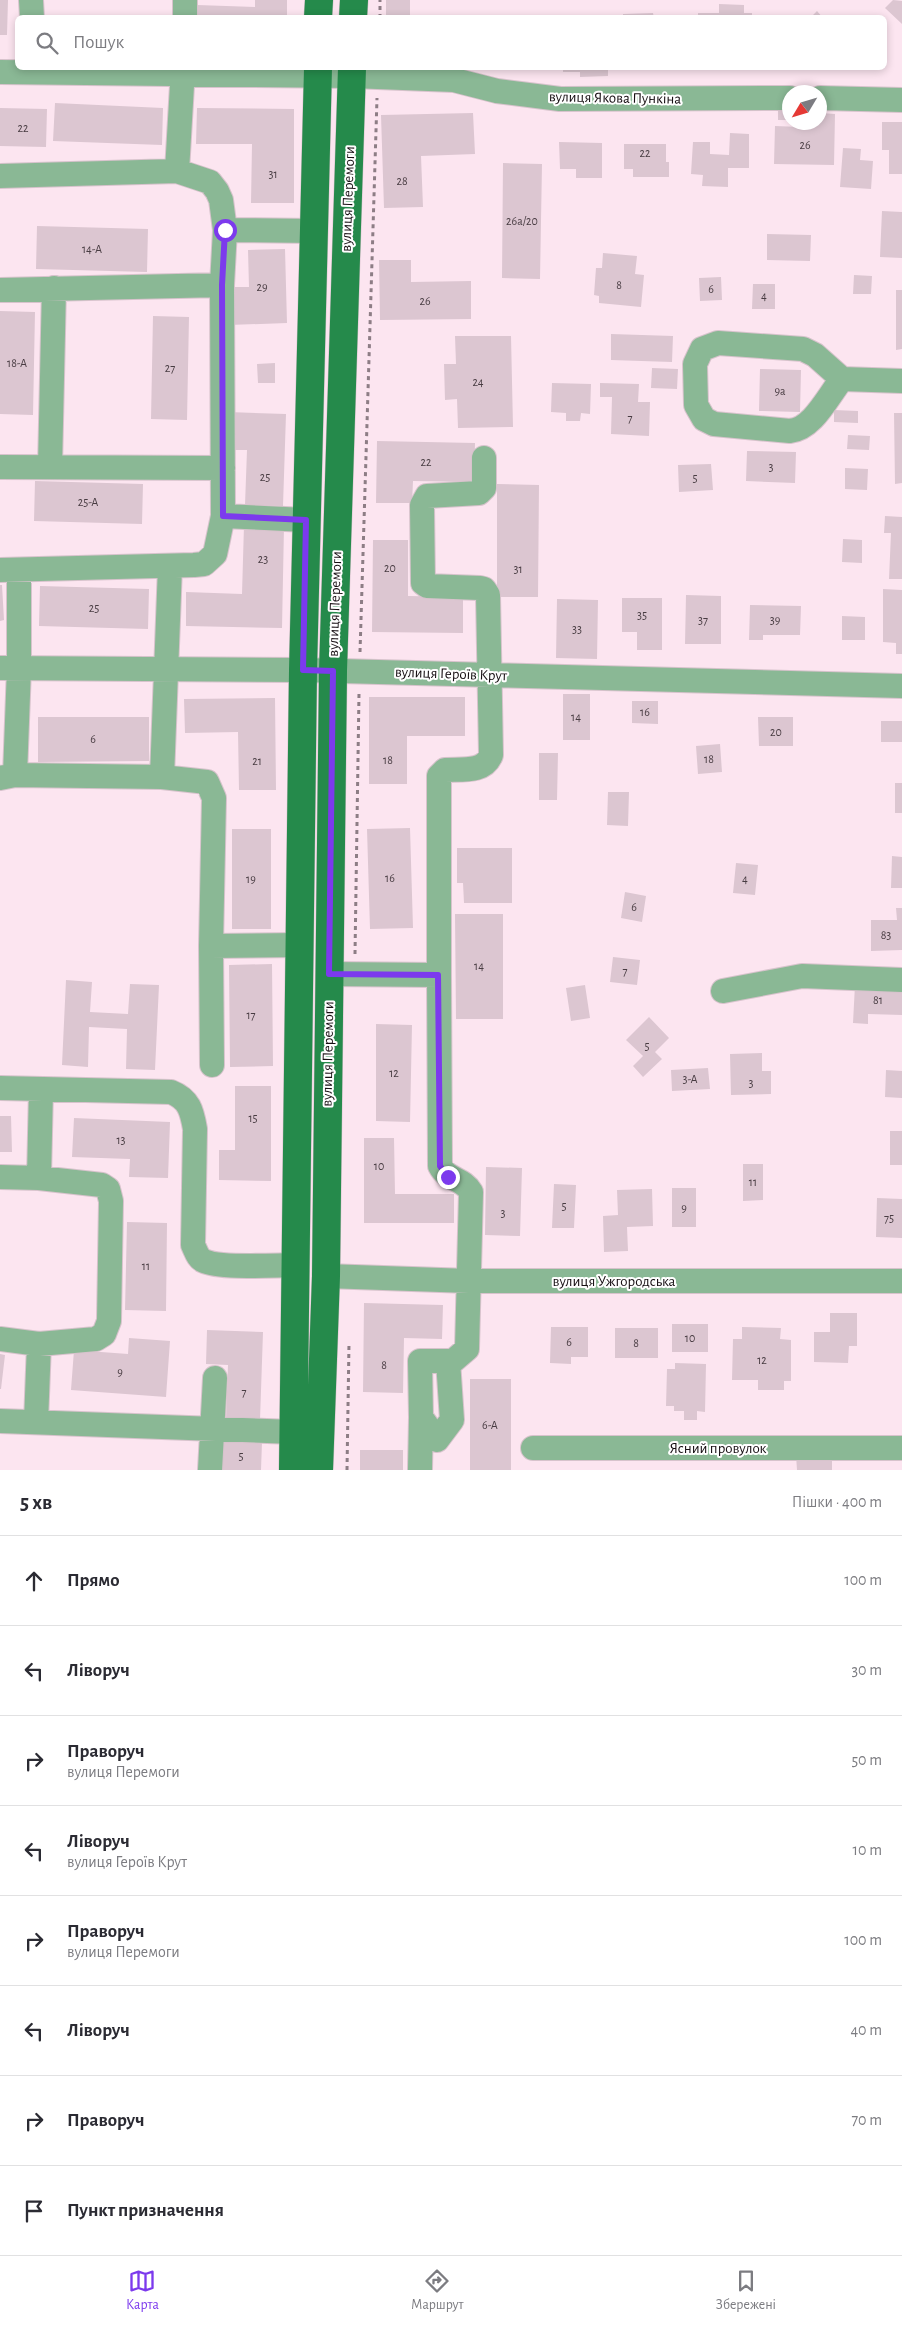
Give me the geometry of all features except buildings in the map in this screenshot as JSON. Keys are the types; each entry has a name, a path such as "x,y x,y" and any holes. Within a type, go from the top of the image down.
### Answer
{"main road":[{"path":"318,15 319,0"},
{"path":"353,15 354,0"},
{"name":"вулиця Перемоги","path":"292,1470 303,670 317,72"},
{"name":"вулиця Перемоги","path":"320,1470 326,1276 333,671 352,72"}],"street":[{"path":"31,0 32,15"},
{"path":"185,0 185,15"},
{"path":"0,72 33,70 317,72"},
{"path":"177,171 183,71"},
{"name":"вулиця Якова Пункіна","path":"317,72 352,72 454,80 497,91 560,99 782,98"},
{"path":"827,98 902,100"},
{"path":"0,176 177,171 210,182 218,190 221,200 225,230 222,285 223,516 218,547 211,560 194,565 170,567 9,570 8,777 162,777 207,782 214,798 211,946 212,1065"},
{"path":"225,230 314,231"},
{"path":"0,290 222,285"},
{"path":"50,467 54,288"},
{"path":"842,379 812,420 800,430 790,431 714,424 700,415 696,405 696,358 702,349 712,344 803,350 815,355 842,379 902,381"},
{"path":"420,1470 420,1361 448,1361 464,1353 468,1344 471,1192 466,1185 444,1173 440,1166 438,975 439,776 441,771 445,770 481,768 488,762 491,755 486,592 480,588 428,586 423,581 422,505 424,498 427,496 479,493 484,488 484,458"},
{"path":"0,466 223,468"},
{"path":"223,516 306,520"},
{"path":"162,777 170,567"},
{"name":"вулиця Героїв Крут","path":"10,668 303,670 902,686"},
{"path":"211,946 299,945"},
{"path":"329,974 438,975"},
{"path":"723,991 802,976 902,980"},
{"path":"0,1088 171,1092 181,1096 188,1102 195,1129 193,1239 197,1254 203,1261 217,1265 296,1265"},
{"path":"39,1178 41,1089"},
{"path":"0,1177 39,1178 102,1185 108,1189 111,1201 109,1321 108,1328 104,1334 96,1339 39,1344 0,1339"},
{"name":"вулиця Ужгородська","path":"326,1276 469,1281 902,1281"},
{"path":"36,1422 39,1344"},
{"path":"421,1416 437,1440 452,1420 448,1361"},
{"path":"210,1470 215,1378"},
{"path":"0,1421 293,1432"},
{"name":"Ясний провулок","path":"533,1448 902,1448"}],"path":[{"path":"380,0 380,15"},
{"path":"360,656 377,117"}],"route":[{"path":"225,230 222,285 223,516 306,520 303,670 333,671 329,974 438,975 440,1166 448,1177"}]}
